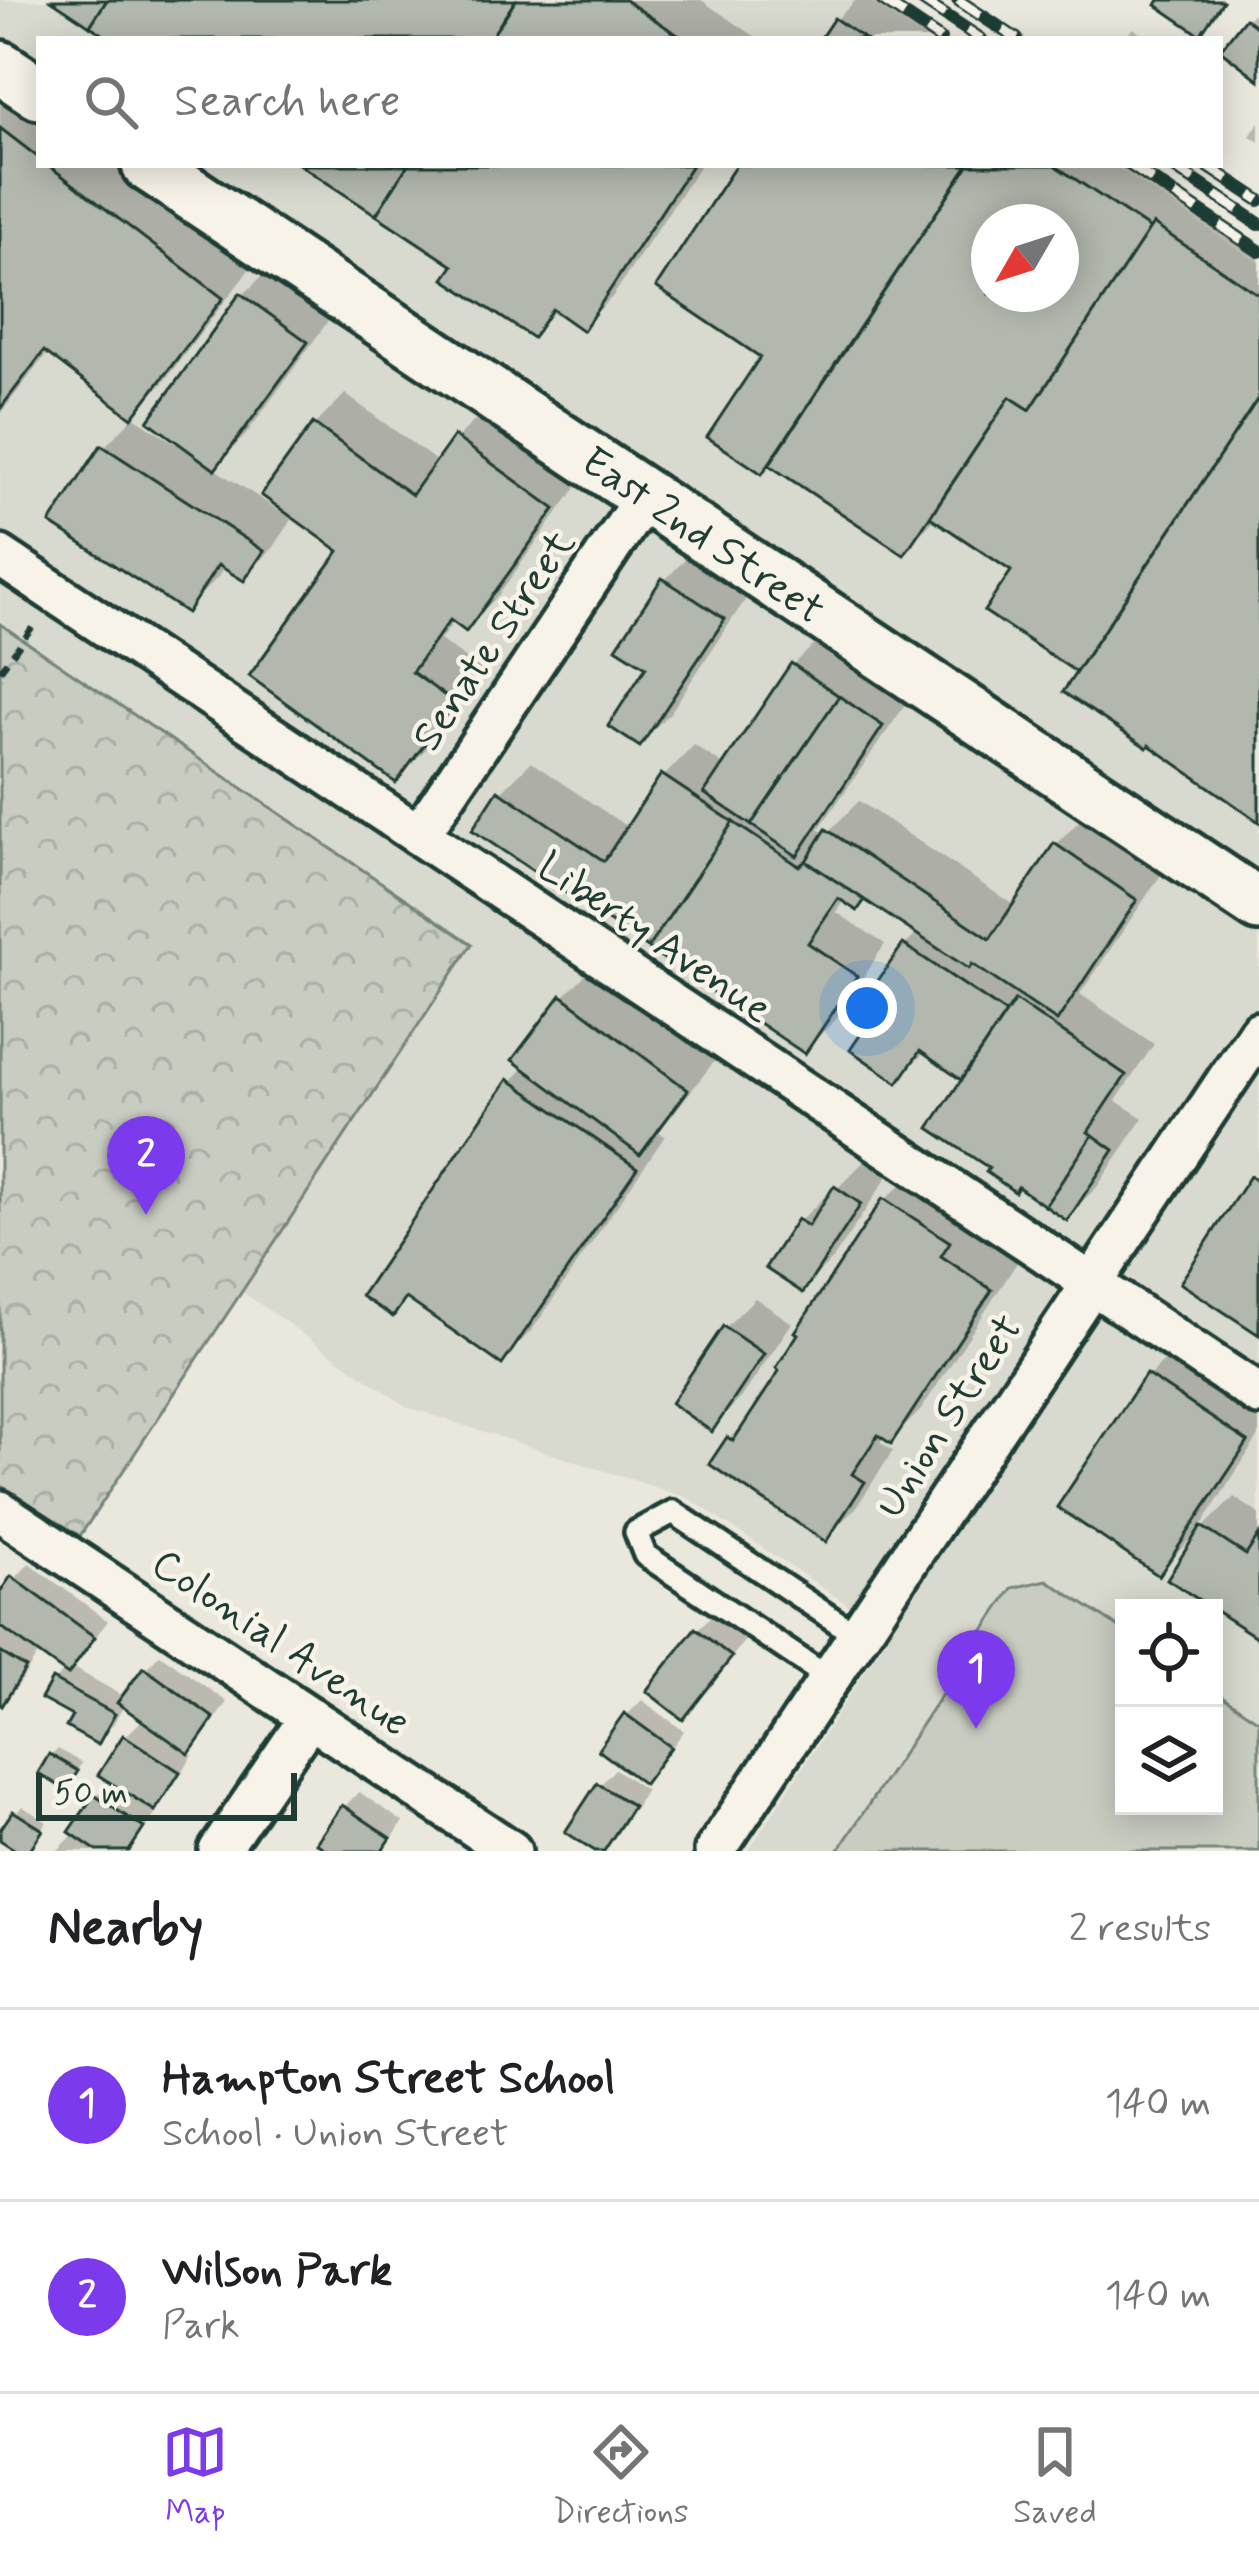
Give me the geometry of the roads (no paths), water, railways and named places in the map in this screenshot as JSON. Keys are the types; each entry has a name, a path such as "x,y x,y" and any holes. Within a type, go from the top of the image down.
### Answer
{"street":[{"path":"0,67 36,91"},
{"name":"East 2nd Street","path":"153,168 1259,905"},
{"name":"Senate Street","path":"418,835 646,495"},
{"name":"Liberty Avenue","path":"0,556 1259,1395"},
{"name":"Union Street","path":"716,1851 1259,1032"},
{"name":"Colonial Avenue","path":"0,1511 511,1851"},
{"path":"219,1851 310,1717"}],"lane":[{"path":"830,1679 645,1555 636,1532 673,1513 858,1636"}],"railway":[{"path":"882,0 936,36"},
{"path":"922,0 976,36"},
{"path":"958,0 1012,36"},
{"path":"1134,168 1259,251"},
{"path":"1175,168 1259,224"},
{"path":"1211,168 1259,200"}],"place":[{"name":"Wilson Park","path":"146,1215"},
{"name":"Hampton Street School","path":"976,1729"}]}
